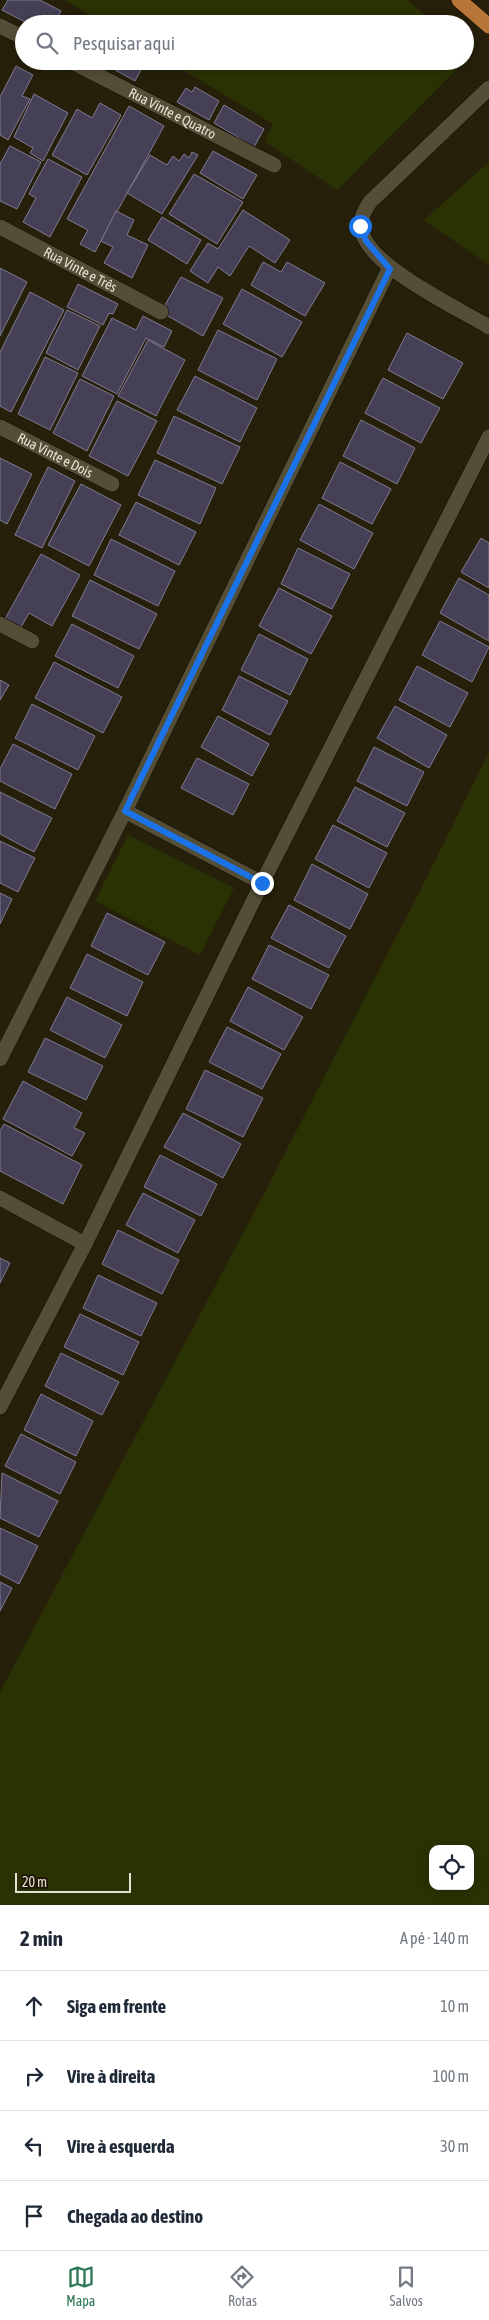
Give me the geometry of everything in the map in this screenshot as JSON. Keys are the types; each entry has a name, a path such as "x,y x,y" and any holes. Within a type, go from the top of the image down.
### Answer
{"main road":[{"path":"459,0 489,26"}],"street":[{"path":"0,26 15,34"},
{"name":"Rua Vinte e Quatro","path":"88,70 274,165"},
{"path":"489,88 370,202 362,218 362,233 372,249 390,269 489,327"},
{"name":"Rua Vinte e Três","path":"0,227 162,312"},
{"path":"0,1059 125,811 390,269"},
{"name":"Rua Vinte e Dois","path":"0,427 112,484"},
{"path":"0,1407 85,1244 262,883 489,438"},
{"path":"0,624 32,641"},
{"path":"125,811 262,883"},
{"path":"0,1198 85,1244"}],"green space":[{"path":"65,0 407,0 425,15 90,15"},
{"path":"183,70 456,70 337,190 265,142 273,124"},
{"path":"489,162 489,265 424,220"},
{"path":"489,752 489,1905 0,1905 0,1692 267,1188"},
{"path":"128,835 234,888 200,955 95,901"}],"building":[{"path":"8,0 40,0 61,11 59,15 15,15 15,17 2,10"},
{"path":"15,68 15,70 24,70 33,75 22,96 30,99 8,140 0,135 0,97"},
{"path":"115,70 141,70 135,81"},
{"path":"195,87 219,101 209,120 177,102 186,88 192,92"},
{"path":"34,94 68,113 43,161 30,153 33,148 14,137"},
{"path":"100,103 121,115 87,175 52,155 77,109 92,118"},
{"path":"224,105 264,129 254,147 214,123"},
{"path":"129,106 164,126 95,252 80,244 88,230 67,219"},
{"path":"10,146 41,162 17,209 0,201 0,164"},
{"path":"213,151 257,175 243,199 200,173"},
{"path":"192,152 198,155 162,214 127,193 150,155 167,165 173,156 179,161 184,154 189,158"},
{"path":"48,159 82,177 50,237 23,222 36,198 29,194"},
{"path":"194,174 243,202 217,244 169,214"},
{"path":"243,210 290,240 275,263 249,246 230,276 218,267 208,283 190,271 208,243 218,249"},
{"path":"116,211 134,220 127,235 148,245 132,278 104,263 113,247 101,241"},
{"path":"162,217 201,240 187,264 148,240"},
{"path":"263,262 281,272 287,262 325,283 305,316 251,285"},
{"path":"0,268 27,282 0,336"},
{"path":"181,277 223,298 203,336 161,312"},
{"path":"78,284 118,304 113,314 109,313 103,325 67,307"},
{"path":"242,289 302,322 282,357 223,324"},
{"path":"30,292 64,310 11,412 0,406 0,352"},
{"path":"67,310 100,326 78,370 46,353"},
{"path":"143,316 172,331 164,347 146,338 117,394 82,376 112,318 136,330"},
{"path":"218,330 277,359 257,400 198,370"},
{"path":"407,333 463,363 443,399 388,370"},
{"path":"148,340 185,360 156,416 118,396"},
{"path":"45,357 78,373 50,430 18,414"},
{"path":"195,376 257,408 240,442 177,410"},
{"path":"383,378 440,408 421,443 365,413"},
{"path":"80,379 114,396 87,451 53,433"},
{"path":"117,401 157,421 128,476 89,456"},
{"path":"174,416 240,447 222,484 157,453"},
{"path":"361,420 415,448 397,484 343,456"},
{"path":"0,458 32,474 7,524 0,520"},
{"path":"155,460 216,488 200,524 138,495"},
{"path":"340,462 391,489 372,524 322,498"},
{"path":"48,467 75,481 42,548 15,535"},
{"path":"81,484 121,505 89,566 48,545"},
{"path":"136,502 196,532 179,565 119,535"},
{"path":"319,504 373,533 354,569 300,540"},
{"path":"481,538 489,543 489,588 461,572"},
{"path":"111,539 175,571 158,606 94,575"},
{"path":"298,548 350,574 332,609 281,584"},
{"path":"41,554 80,575 52,626 29,613 20,629 5,619"},
{"path":"459,578 489,595 489,641 440,613"},
{"path":"90,580 157,614 139,649 72,616"},
{"path":"279,588 332,616 311,654 259,626"},
{"path":"440,621 489,647 472,682 422,655"},
{"path":"72,624 134,656 118,688 55,656"},
{"path":"259,634 308,659 290,695 241,670"},
{"path":"54,662 122,697 103,733 35,698"},
{"path":"417,666 468,693 450,727 399,700"},
{"path":"239,676 288,701 270,735 222,710"},
{"path":"0,680 9,685 0,700"},
{"path":"32,704 95,736 78,770 15,738"},
{"path":"395,706 447,735 429,768 377,738"},
{"path":"218,716 269,744 252,776 201,747"},
{"path":"13,744 72,774 55,809 0,781 0,769"},
{"path":"374,747 424,772 407,806 357,781"},
{"path":"197,758 249,784 233,815 181,788"},
{"path":"355,787 405,813 387,847 337,821"},
{"path":"0,792 52,818 34,852 0,834"},
{"path":"333,825 387,853 369,888 315,859"},
{"path":"0,841 35,858 18,892 0,883"},
{"path":"312,864 368,894 350,929 294,900"},
{"path":"0,893 12,899 0,924"},
{"path":"289,905 346,936 329,968 271,938"},
{"path":"107,913 165,942 148,975 91,946"},
{"path":"269,945 329,975 311,1009 252,979"},
{"path":"87,954 143,982 127,1016 70,988"},
{"path":"248,987 303,1017 284,1050 230,1021"},
{"path":"67,997 122,1025 105,1058 50,1030"},
{"path":"227,1027 281,1054 262,1089 209,1062"},
{"path":"45,1038 103,1066 86,1100 28,1072"},
{"path":"205,1070 263,1098 243,1137 186,1109"},
{"path":"23,1081 82,1113 74,1128 85,1133 72,1156 3,1119"},
{"path":"183,1113 241,1144 223,1178 164,1147"},
{"path":"4,1124 82,1165 63,1204 0,1171 0,1131"},
{"path":"160,1155 217,1184 201,1216 144,1187"},
{"path":"143,1193 195,1220 178,1253 126,1225"},
{"path":"118,1230 179,1260 162,1294 102,1264"},
{"path":"0,1258 10,1263 0,1283"},
{"path":"98,1275 157,1303 141,1336 83,1308"},
{"path":"80,1314 139,1342 123,1375 64,1347"},
{"path":"61,1353 119,1382 102,1415 45,1386"},
{"path":"41,1394 93,1421 76,1456 24,1430"},
{"path":"21,1434 76,1462 60,1494 5,1466"},
{"path":"2,1473 58,1501 39,1537 0,1518"},
{"path":"0,1528 38,1546 19,1584 0,1574"},
{"path":"0,1582 12,1588 0,1611"}],"route":[{"path":"262,883 125,811 390,269 366,241 360,226"}]}
